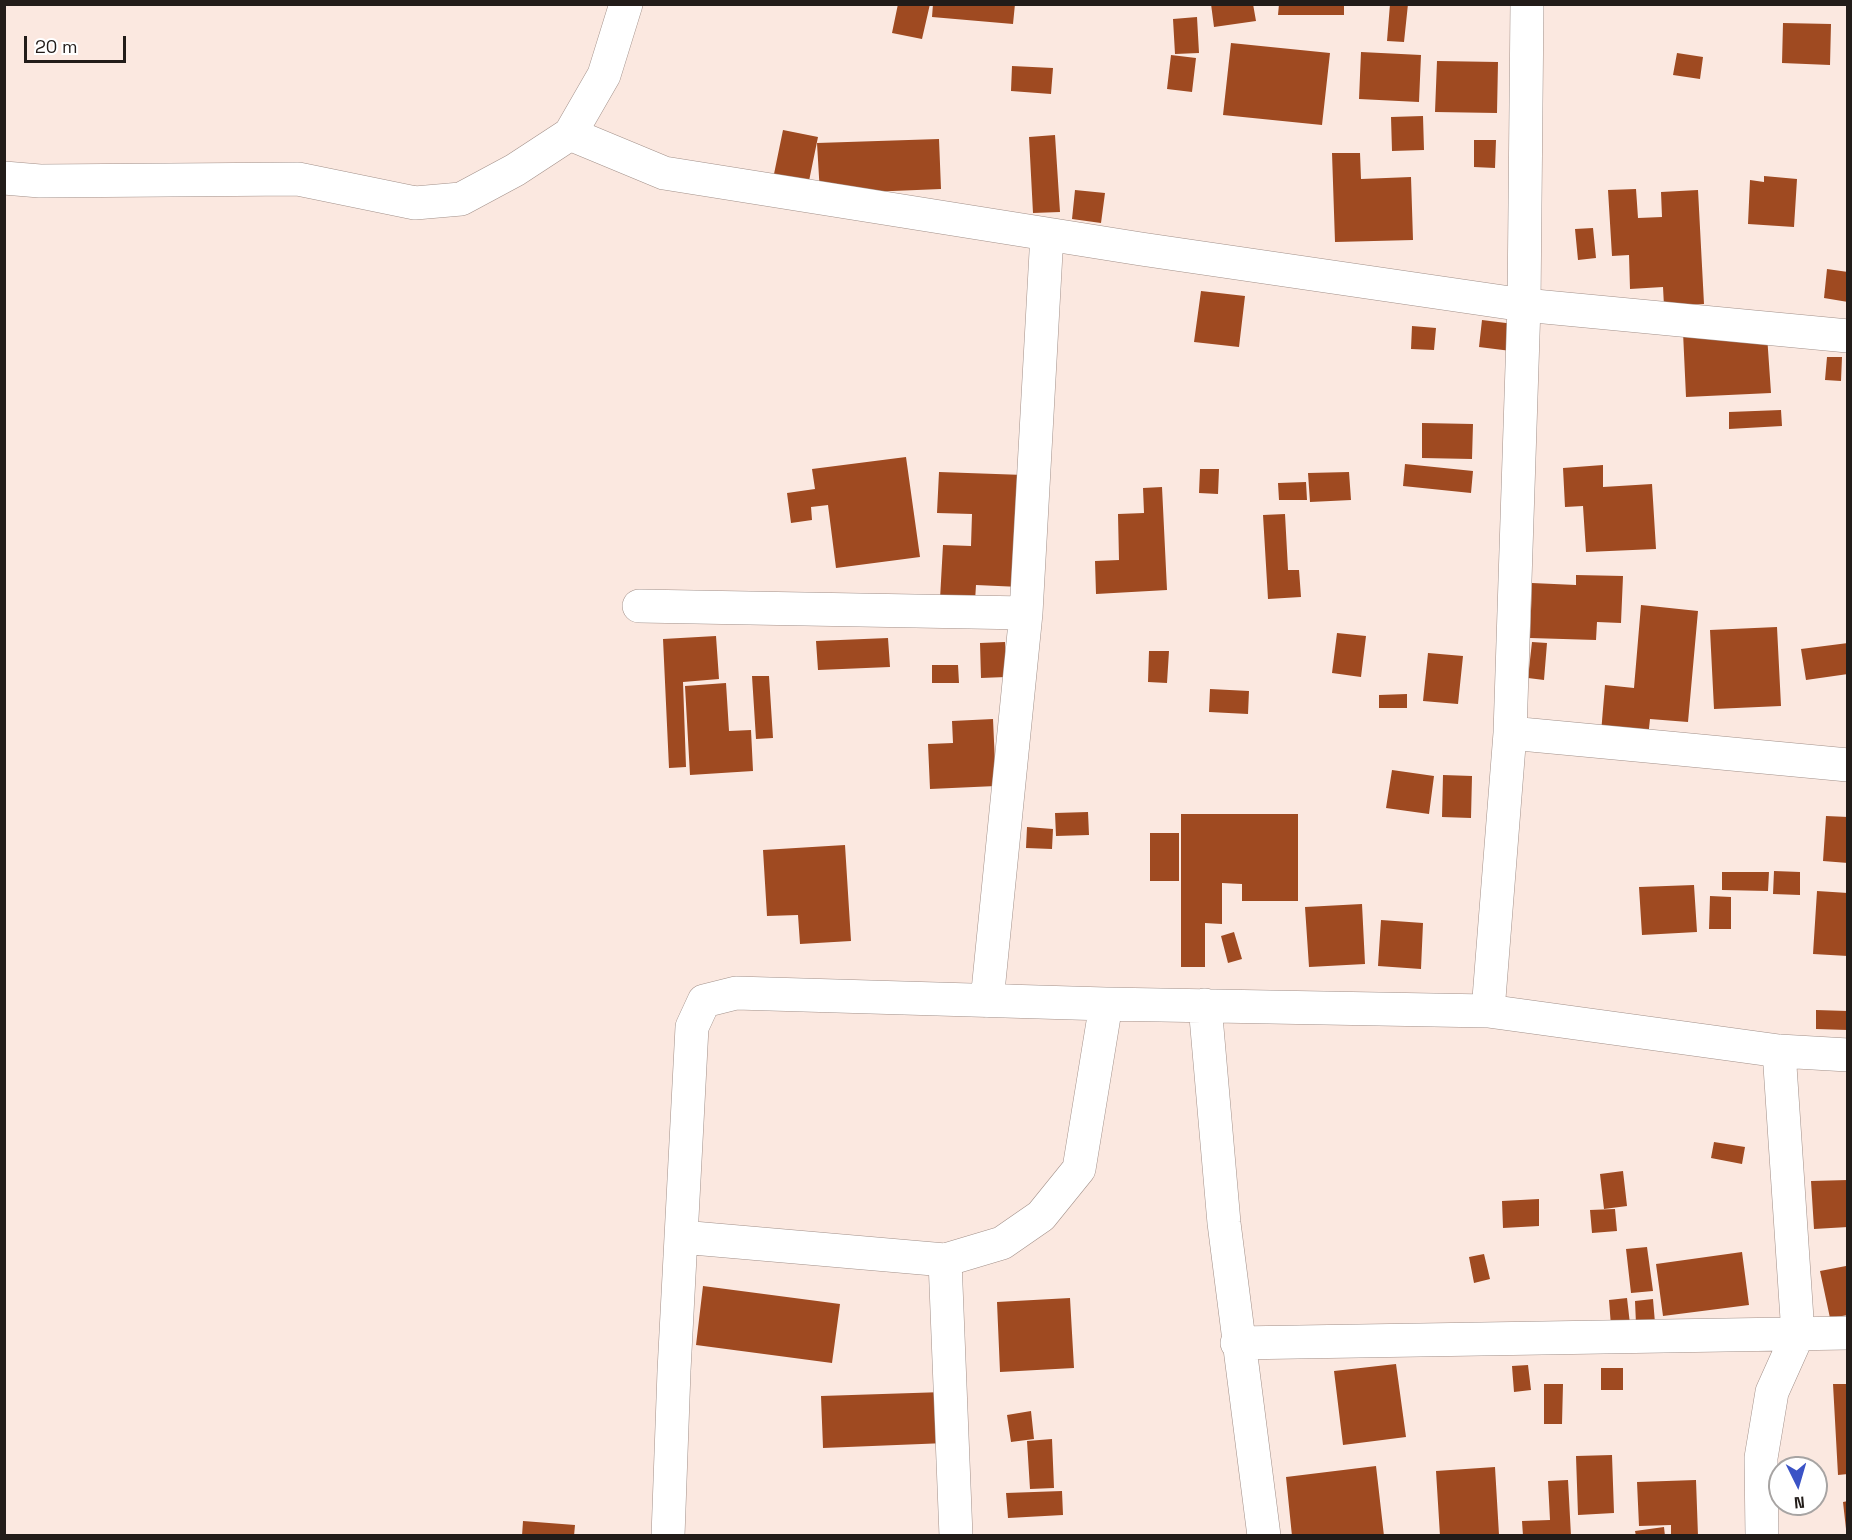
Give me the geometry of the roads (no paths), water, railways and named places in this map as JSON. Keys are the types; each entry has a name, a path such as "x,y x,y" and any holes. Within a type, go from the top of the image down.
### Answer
{"street":[{"path":"4,178 40,181 298,179 415,203 461,199 515,171 570,134 604,75 626,4"},
{"path":"1488,1011 1510,733 1524,305 1527,4"},
{"path":"570,134 664,173 1047,234 1524,305 1848,336"},
{"path":"987,1001 1026,613 1047,234"},
{"path":"639,606 1026,613"},
{"path":"1510,733 1848,765"},
{"path":"668,1536 692,1027 704,1001 736,993 1106,1004 1488,1011 1779,1051 1848,1055"},
{"path":"681,1237 945,1260 1002,1243 1041,1216 1079,1169 1106,1004"},
{"path":"1204,1005 1224,1223 1264,1536"},
{"path":"1762,1536 1761,1458 1772,1392 1798,1334 1779,1051"},
{"path":"945,1260 956,1536"},
{"path":"1238,1343 1848,1333"}]}
